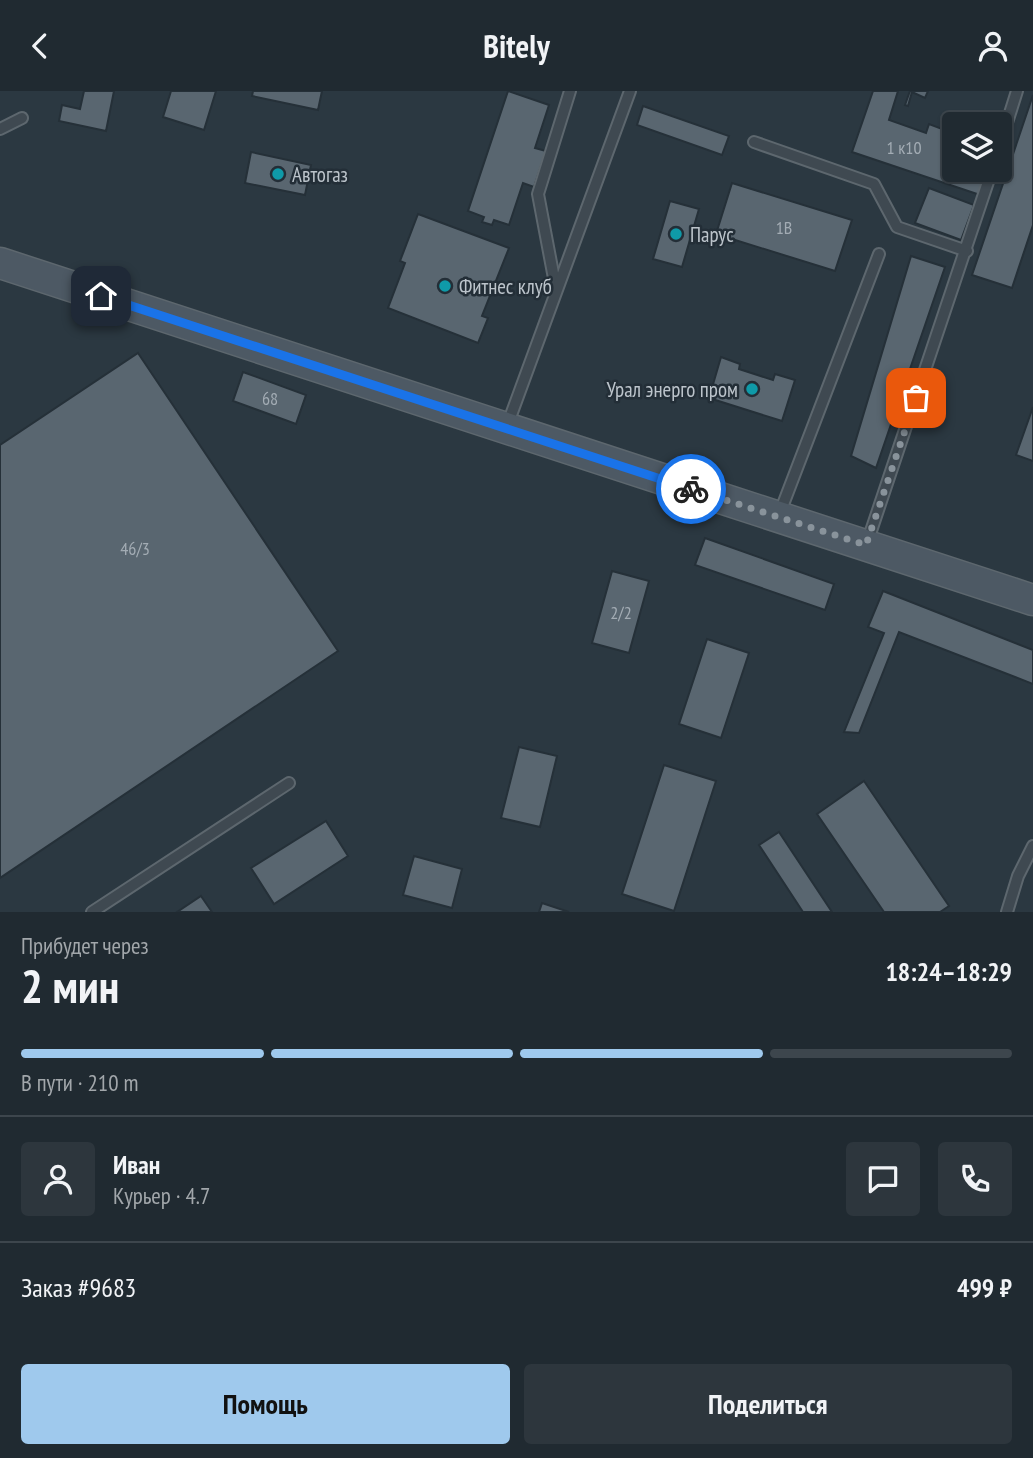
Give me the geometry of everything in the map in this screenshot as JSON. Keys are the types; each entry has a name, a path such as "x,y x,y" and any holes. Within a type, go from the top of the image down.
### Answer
{"main road":[{"path":"0,263 1033,600"}],"lane":[{"path":"556,292 538,194 570,91"},
{"path":"506,428 630,91"},
{"path":"1010,112 1017,91"},
{"path":"0,129 22,118"},
{"path":"754,142 874,184 897,227 967,251"},
{"path":"866,545 988,182"},
{"path":"778,517 879,254"},
{"path":"92,912 289,783"},
{"path":"1007,912 1018,876 1033,846"}],"building":[{"path":"84,91 114,91 106,131 59,121 62,105 80,109"},
{"path":"171,91 216,91 204,130 163,117"},
{"path":"253,91 322,91 318,110 252,96"},
{"path":"508,91 549,105 535,148 546,151 534,187 523,183 509,225 494,220 492,225 482,222 484,217 468,211"},
{"path":"873,91 898,91 889,120 926,133 929,124 942,129 942,182 987,182 983,196 852,152"},
{"path":"910,91 928,91 925,98 912,92 908,106 905,105"},
{"path":"1033,95 1033,225 1012,288 972,275 1004,182 1012,182 1012,157"},
{"path":"643,106 729,136 722,155 637,125"},
{"name":"Автогаз","path":"251,152 311,165 305,195 245,183"},
{"path":"732,183 852,220 835,271 716,234"},
{"path":"929,188 974,205 961,240 915,223"},
{"name":"Парус","path":"670,201 699,209 682,267 653,259"},
{"name":"Фитнес клуб","path":"418,214 509,248 482,316 488,318 478,343 388,308 405,263 400,261"},
{"path":"911,256 945,267 876,468 851,456"},
{"path":"138,353 338,651 0,878 0,445"},
{"name":"Урал энерго пром","path":"721,357 740,364 739,369 773,380 775,374 795,380 782,421 709,398"},
{"path":"243,372 306,395 296,424 233,401"},
{"path":"1033,407 1033,461 1016,455"},
{"path":"705,538 834,584 825,610 695,565"},
{"path":"612,571 649,581 629,653 592,643"},
{"path":"883,591 1033,650 1033,684 899,632 859,733 844,732 884,633 868,627"},
{"path":"707,639 749,653 721,738 679,724"},
{"path":"519,747 557,756 540,827 501,818"},
{"path":"664,765 716,781 674,911 622,894"},
{"path":"864,781 949,906 940,912 884,912 817,814"},
{"path":"326,821 348,856 274,904 251,868"},
{"path":"779,832 832,912 803,912 759,845"},
{"path":"414,856 462,869 452,908 403,895"},
{"path":"201,896 212,912 177,912"},
{"path":"542,903 569,912 539,912"}],"way so far":[{"path":"691,489 866,545 916,398"}],"place":[{"name":"Автогаз","path":"278,174"},
{"name":"Парус","path":"676,234"},
{"name":"Фитнес клуб","path":"445,286"},
{"name":"Урал энерго пром","path":"752,389"}],"route":[{"path":"101,296 691,489"}]}
